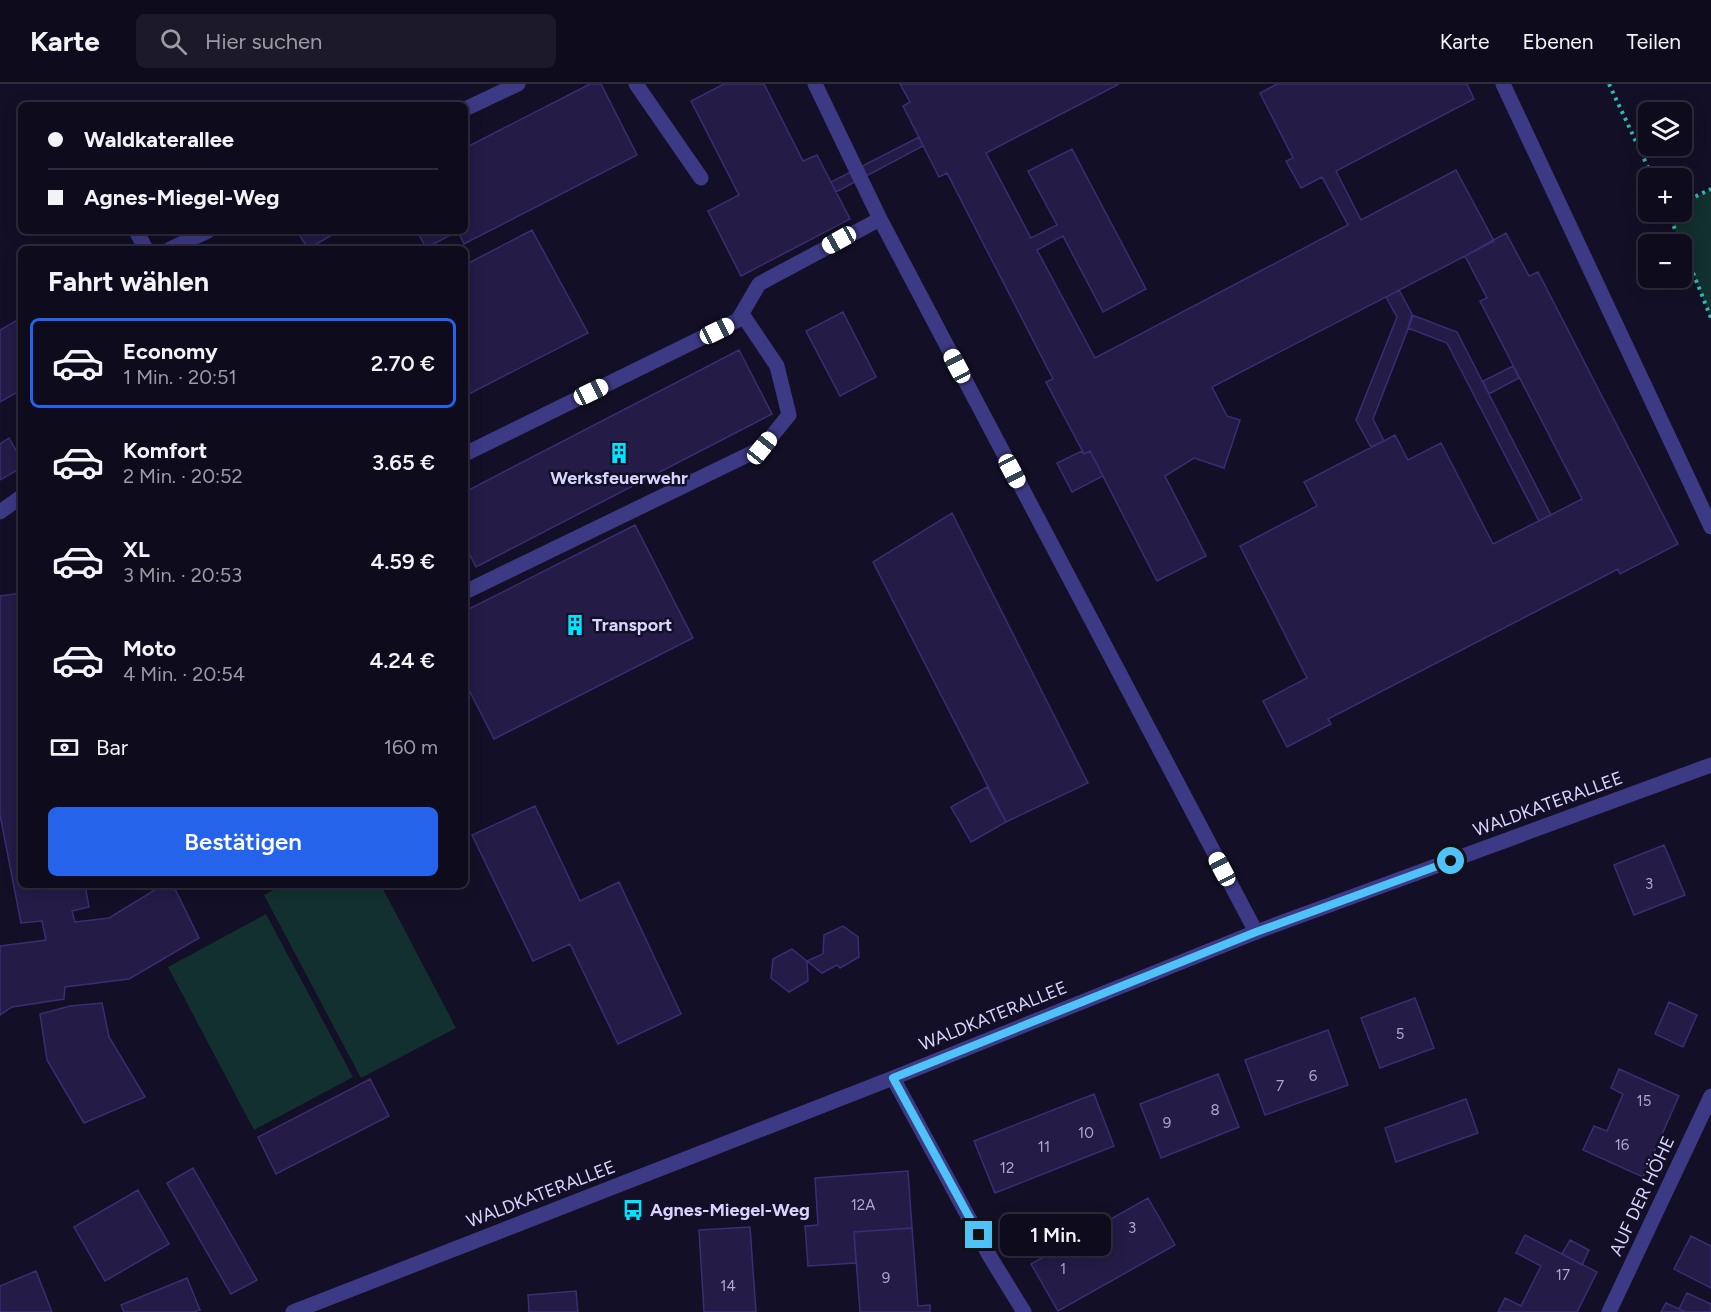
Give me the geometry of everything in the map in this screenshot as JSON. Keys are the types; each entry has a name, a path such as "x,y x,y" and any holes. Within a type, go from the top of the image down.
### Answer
{"street":[{"path":"468,108 518,84"},
{"path":"636,84 701,178"},
{"path":"815,84 880,219 1256,932"},
{"path":"1503,84 1711,526"},
{"path":"468,453 738,321 759,284 880,219"},
{"path":"176,246 202,234"},
{"path":"468,591 762,448 789,414 777,366 742,314"},
{"path":"0,512 18,499"},
{"name":"WALDKATERALLEE","path":"293,1312 310,1309 1256,932 1711,765"},
{"path":"893,1078 989,1255 1024,1312"},
{"name":"AUF DER HÖHE","path":"1609,1312 1711,1096"}],"path":[{"path":"1609,84 1648,168"},
{"path":"1692,198 1711,189"},
{"path":"1692,272 1711,318"}],"green space":[{"path":"1711,189 1711,318 1692,271 1692,234 1677,234 1672,222 1692,222 1692,198"},
{"path":"277,888 383,888 456,1028 361,1078 264,895"},
{"path":"266,914 353,1077 254,1130 168,967"}],"building":[{"path":"590,84 601,84 637,155 464,244 459,234 468,234 468,146"},
{"path":"724,84 764,84 803,161 817,155 850,219 741,276 708,211 739,195 691,101"},
{"path":"900,84 1119,84 986,153 1031,238 1057,225 1028,171 1072,149 1146,289 1103,312 1063,236 1037,250 1095,358 1348,225 1322,177 1301,188 1286,161 1293,158 1260,93 1277,84 1467,84 1474,99 1336,171 1361,220 1456,170 1494,241 1212,387 1227,416 1240,420 1224,468 1194,458 1165,476 1206,556 1157,581 1090,451 1084,454 1046,382 1053,379 947,173 939,177 903,106 910,102"},
{"path":"919,137 923,146 836,192 831,182"},
{"path":"532,230 588,333 468,394 468,263"},
{"path":"1506,233 1529,276 1538,272 1678,544 1620,574 1618,569 1328,719 1331,724 1287,747 1263,701 1307,678 1240,546 1317,506 1304,482 1395,435 1408,460 1441,443 1493,544 1582,499 1480,301 1487,298 1465,256"},
{"path":"299,234 334,234 313,246 306,246"},
{"path":"419,234 452,234 430,246 425,246"},
{"path":"1399,290 1413,316 1373,419 1384,441 1371,447 1356,420 1397,317 1386,297"},
{"path":"843,312 876,377 840,396 806,331"},
{"path":"1412,315 1457,332 1551,515 1539,521 1447,343 1408,328"},
{"path":"18,320 18,392 0,402 0,330"},
{"name":"Werksfeuerwehr","path":"739,350 772,414 476,567 468,551 468,490"},
{"path":"1513,366 1519,378 1489,394 1483,381"},
{"path":"9,438 18,454 18,470 0,480 0,444"},
{"path":"1082,451 1084,454 1090,451 1103,476 1072,492 1057,463"},
{"path":"952,513 1088,783 1006,822 873,562"},
{"name":"Transport","path":"635,525 693,638 494,739 468,688 468,609"},
{"path":"18,593 18,888 86,888 89,907 72,911 75,922 109,918 158,888 174,888 199,938 129,979 65,987 64,999 12,1007 0,1015 0,946 46,940 42,921 21,923 0,815 0,596"},
{"path":"987,787 1006,822 971,842 951,807"},
{"path":"535,806 580,901 619,882 681,1014 618,1044 570,944 533,961 472,835"},
{"path":"1664,845 1685,895 1634,915 1614,865"},
{"path":"843,926 858,937 859,957 840,968 837,965 822,973 807,961 823,954 824,935"},
{"path":"792,949 807,961 808,981 789,992 771,978 773,959"},
{"path":"1415,998 1434,1048 1380,1068 1361,1018"},
{"path":"1669,1002 1697,1015 1683,1047 1655,1034"},
{"path":"102,1003 109,1037 145,1097 84,1123 47,1060 40,1014 70,1006"},
{"path":"1328,1030 1348,1085 1265,1115 1245,1060"},
{"path":"1619,1069 1679,1096 1643,1177 1583,1150 1594,1126 1607,1131 1623,1094 1611,1088"},
{"path":"1218,1074 1239,1127 1161,1158 1140,1104"},
{"path":"370,1079 389,1116 276,1174 258,1137"},
{"path":"1094,1094 1114,1146 995,1193 974,1141"},
{"path":"1466,1099 1478,1133 1396,1162 1385,1128"},
{"path":"193,1168 257,1280 231,1294 167,1183"},
{"path":"908,1171 912,1228 854,1232 856,1263 808,1266 805,1226 818,1225 815,1178"},
{"path":"138,1190 169,1244 105,1281 74,1227"},
{"path":"1148,1198 1175,1245 1058,1311 1031,1264"},
{"path":"750,1227 756,1312 704,1312 699,1230"},
{"path":"912,1228 918,1306 930,1305 930,1312 860,1312 854,1232"},
{"path":"1525,1235 1597,1272 1577,1312 1498,1312 1505,1298 1521,1306 1541,1266 1516,1253"},
{"path":"1691,1236 1711,1246 1711,1288 1674,1269"},
{"path":"1570,1240 1589,1250 1582,1265 1562,1254"},
{"path":"36,1271 52,1312 0,1312 0,1286"},
{"path":"187,1278 200,1310 194,1312 124,1312 121,1305"},
{"path":"576,1291 578,1312 529,1312 528,1295"},
{"path":"1687,1293 1711,1304 1711,1312 1685,1312 1679,1309"},
{"path":"1666,1303 1679,1309 1685,1312 1661,1312"}],"place":[{"name":"Werksfeuerwehr","path":"619,453"},
{"name":"Transport","path":"575,625"},
{"name":"Agnes-Miegel-Weg","path":"633,1210"}],"route":[{"path":"979,1235 893,1078 1256,932 1451,861"}]}
